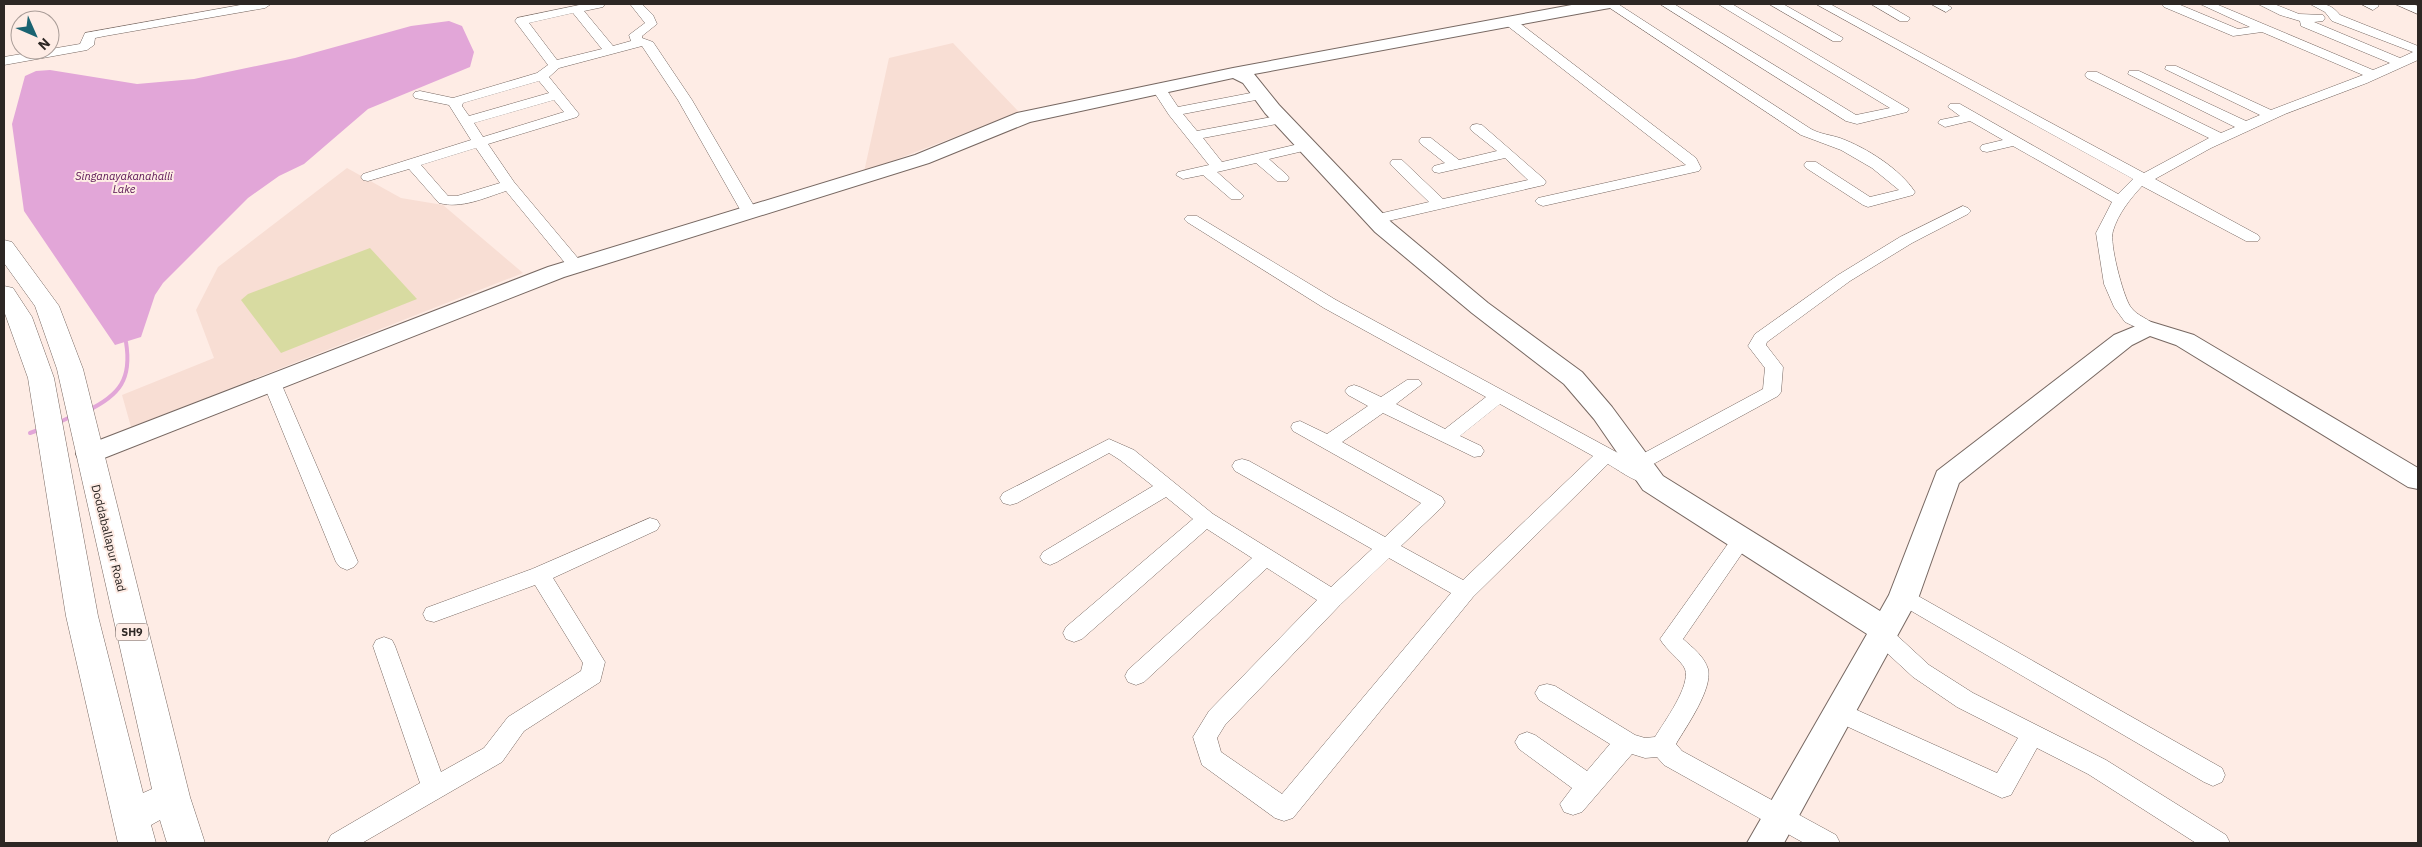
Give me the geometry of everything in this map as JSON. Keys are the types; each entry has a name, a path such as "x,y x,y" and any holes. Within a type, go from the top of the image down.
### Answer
{"main road":[{"name":"Doddaballapur Road","path":"4,247 47,306 70,369 172,796 186,843"},
{"path":"4,292 20,317 41,378 82,616 134,830 172,796"}],"street":[{"path":"4,61 28,61 83,47 88,45 89,36 105,32 265,4"},
{"path":"521,21 599,4"},
{"path":"636,4 649,18 651,24 635,35 638,43"},
{"path":"89,454 497,294 576,266 922,159 1024,117 1233,73 1604,4"},
{"path":"1610,4 1806,132 1815,137 1838,142 1898,180 1908,192 1868,202 1811,165"},
{"path":"1666,4 1852,118 1857,120 1902,109 1724,4"},
{"path":"1775,4 1836,38"},
{"path":"1822,4 2252,238"},
{"path":"1877,4 1904,18"},
{"path":"2168,4 2237,33 2265,28"},
{"path":"2206,4 2374,75"},
{"path":"2264,4 2306,20 2332,15 2418,50"},
{"path":"2316,4 2334,12 2332,15"},
{"path":"2401,4 2418,10"},
{"path":"511,8 554,65"},
{"path":"576,9 610,49"},
{"path":"2306,20 2306,23 2321,31 2401,63"},
{"path":"1477,128 1508,153 1539,182 1550,199 1694,168 1691,161 1509,21"},
{"path":"420,95 455,102 476,94 542,76 554,65 643,42 649,45 685,100 750,213"},
{"path":"2418,55 2374,75 2315,96 2271,115 2220,138 2143,178 2120,201 2104,233 2112,284 2122,307 2131,318 2148,328 2185,340 2418,480"},
{"path":"2171,69 2271,115"},
{"path":"1233,73 1242,74 1249,79 1282,119 1376,219 1480,308 1573,378 1603,412 1645,471 1673,496 1883,632 1921,670 1965,700 2097,767 2217,843"},
{"path":"2134,74 2247,127"},
{"path":"2092,75 2220,138"},
{"path":"368,177 572,114 542,76"},
{"path":"1159,89 1174,112 1194,136 1213,168 1236,196"},
{"path":"467,121 557,95"},
{"path":"1174,112 1261,95"},
{"path":"455,102 510,185 576,266"},
{"path":"1955,107 2120,201"},
{"path":"1945,123 1972,117"},
{"path":"1194,136 1282,119"},
{"path":"1426,141 1456,166"},
{"path":"1987,148 2015,141"},
{"path":"1183,175 1307,146"},
{"path":"1439,170 1508,153"},
{"path":"1259,158 1282,178"},
{"path":"412,163 444,200 458,201 510,185"},
{"path":"1397,163 1440,205"},
{"path":"1376,219 1539,182"},
{"path":"1645,471 1772,392 1774,367 1757,346 1757,342 1761,338 1844,278 1906,240 1963,211"},
{"path":"1192,219 1330,304 1497,397 1606,455 1645,471"},
{"path":"1765,843 1904,596 1947,478 2123,340 2148,328"},
{"path":"272,383 347,562"},
{"path":"1328,443 1413,384"},
{"path":"1354,391 1474,451"},
{"path":"1447,437 1497,397"},
{"path":"1300,427 1435,502 1386,546 1332,599 1217,718 1205,736 1211,758 1284,810 1465,591 1606,455"},
{"path":"1010,498 1109,446 1127,455 1206,519 1332,599"},
{"path":"1242,466 1465,591"},
{"path":"1050,557 1167,487"},
{"path":"1074,633 1206,519"},
{"path":"434,614 540,575 650,525"},
{"path":"1662,746 1696,685 1697,670 1691,658 1678,649 1671,638 1742,540"},
{"path":"1136,676 1265,558"},
{"path":"340,843 493,755 516,724 592,676 594,662 540,575"},
{"path":"1904,596 2213,774"},
{"path":"384,646 434,788"},
{"path":"1546,694 1628,742 1645,748 1662,746"},
{"path":"1839,712 2002,787 2033,734"},
{"path":"1527,742 1589,786"},
{"path":"1573,804 1628,742"},
{"path":"1662,746 1673,758 1827,843"}],"shaded area":[{"path":"953,43 1019,112 864,172 889,58"},
{"path":"347,168 401,198 443,205 523,273 131,427 122,395 214,358 196,310 218,267"}],"green space":[{"path":"370,248 417,299 281,353 241,300 248,294"}],"water":[{"name":"Singanayakanahalli Lake","path":"449,21 462,26 474,52 470,67 368,109 304,164 279,176 248,198 163,283 155,295 141,337 115,345 24,211 12,124 25,76 36,71 50,70 137,84 194,79 295,58 411,26"}],"waterway":[{"path":"87,411 108,399 121,384 127,366 126,342"},
{"path":"57,423 73,416"},
{"path":"30,433 41,429"}]}
